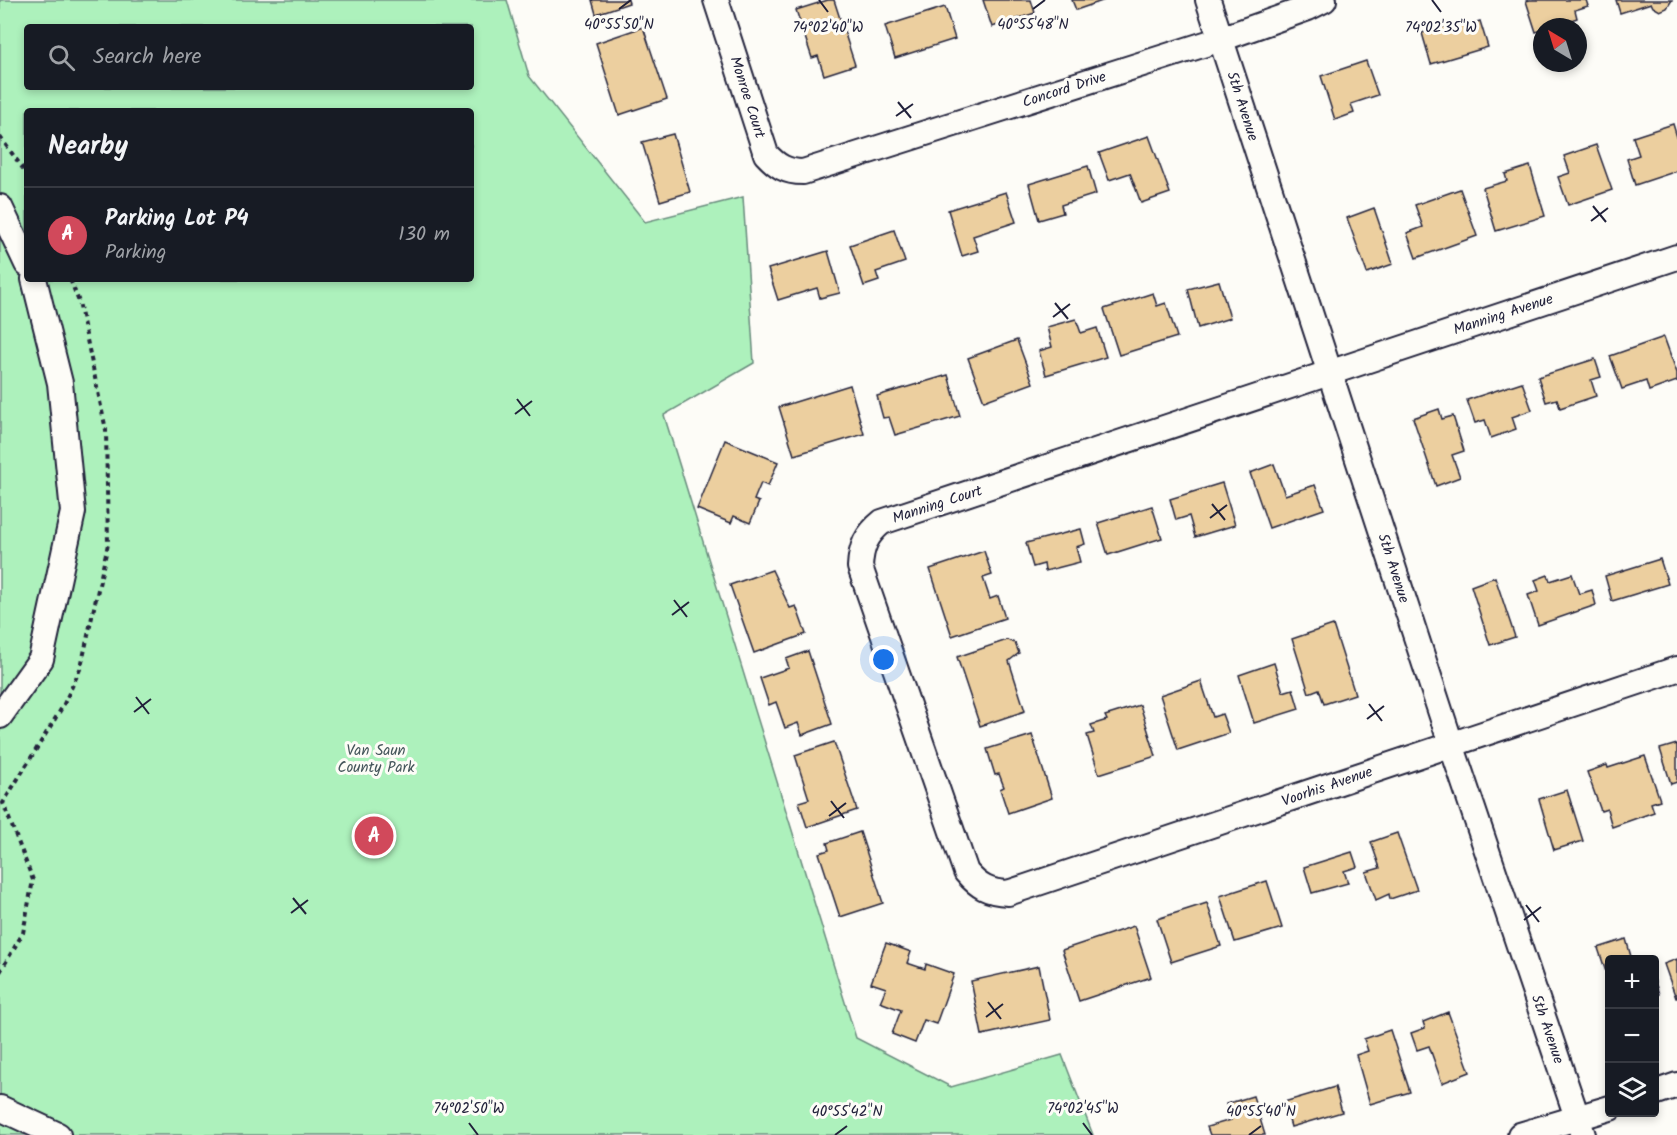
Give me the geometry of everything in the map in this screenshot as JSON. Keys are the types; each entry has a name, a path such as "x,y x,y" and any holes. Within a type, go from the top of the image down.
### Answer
{"street":[{"name":"Monroe Court","path":"716,0 766,154 777,166 791,172 803,172"},
{"name":"5th Avenue","path":"1208,0 1451,744 1580,1127"},
{"name":"Concord Drive","path":"803,172 1221,39 1308,8 1324,0"},
{"path":"0,207 24,258"},
{"name":"Manning Avenue","path":"1330,372 1677,256"},
{"path":"0,717 41,659 73,512 60,383 35,282"},
{"name":"Manning Court","path":"977,885 966,872 860,567 861,550 869,533 882,522 1330,372"},
{"name":"Voorhis Avenue","path":"977,885 991,892 1008,893 1677,669"},
{"path":"1659,1091 1677,1085"},
{"path":"0,1108 58,1135"},
{"path":"1520,1135 1580,1127 1605,1111"}],"path":[{"path":"0,137 24,170"}],"green space":[{"name":"Van Saun County Park","path":"0,0 507,0 529,76 645,222 743,197 754,363 664,415 856,1038 951,1087 1062,1055 1093,1135 0,1135"}],"building":[{"path":"592,0 628,0 629,3 596,14"},
{"path":"834,0 855,65 824,75 818,56 812,58 796,10"},
{"path":"983,0 1031,0 1035,13 992,27"},
{"path":"1072,0 1105,0 1076,10"},
{"path":"1586,0 1588,6 1575,10 1577,18 1533,18 1533,23 1526,1"},
{"path":"1616,0 1672,0 1667,8 1660,11 1651,3 1620,13"},
{"path":"945,7 955,39 895,58 885,26"},
{"path":"1464,21 1465,26 1480,21 1488,47 1431,64 1422,33"},
{"path":"643,27 667,99 619,115 596,43"},
{"path":"1366,61 1378,95 1351,104 1354,113 1335,120 1321,76"},
{"path":"1673,124 1677,137 1677,171 1635,185 1627,159 1639,155 1633,137"},
{"path":"673,134 690,192 660,201 642,142"},
{"path":"1149,136 1170,193 1141,203 1130,173 1109,180 1099,153"},
{"path":"1596,145 1612,190 1568,205 1558,177 1570,173 1564,156"},
{"path":"1088,166 1096,194 1061,205 1063,213 1039,220 1029,184"},
{"path":"1530,166 1545,216 1496,231 1483,188 1507,181 1505,174"},
{"path":"1460,189 1477,236 1416,258 1407,233 1423,227 1415,205"},
{"path":"1006,192 1016,222 973,236 978,251 962,256 948,210"},
{"path":"1374,208 1393,264 1367,273 1347,218"},
{"path":"894,230 905,262 876,272 879,281 864,286 850,245"},
{"path":"828,251 840,293 820,298 817,288 778,300 768,269"},
{"path":"1219,281 1230,318 1198,328 1188,289"},
{"path":"1153,293 1157,306 1166,303 1177,337 1119,355 1104,309"},
{"path":"1076,319 1081,333 1097,328 1106,357 1046,375 1039,351 1052,347 1047,327"},
{"path":"1664,337 1677,373 1677,381 1649,391 1646,381 1622,389 1610,356"},
{"path":"1017,340 1033,383 984,401 968,358"},
{"path":"1595,359 1601,377 1591,380 1596,396 1560,408 1557,399 1546,402 1538,377"},
{"path":"948,375 960,416 895,435 889,417 883,418 877,396"},
{"path":"1522,382 1532,410 1512,417 1516,429 1491,438 1485,420 1475,423 1467,400"},
{"path":"850,385 864,434 794,455 779,407"},
{"path":"1439,409 1442,419 1453,416 1464,451 1452,455 1460,477 1436,486 1413,418"},
{"path":"725,440 778,462 768,486 761,483 754,500 759,502 750,523 734,516 731,523 697,509"},
{"path":"1274,464 1285,495 1315,485 1324,509 1269,528 1250,473"},
{"path":"1222,483 1235,525 1195,537 1189,516 1176,520 1170,499"},
{"path":"1152,506 1162,538 1108,555 1098,523"},
{"path":"1081,529 1085,544 1076,547 1080,562 1045,571 1044,564 1033,567 1026,543"},
{"path":"984,551 992,575 983,578 990,599 998,596 1005,618 952,636 930,569"},
{"path":"1660,559 1668,584 1612,601 1605,576"},
{"path":"772,570 790,608 796,606 806,634 754,653 730,585"},
{"path":"1572,574 1579,594 1592,590 1596,605 1538,625 1528,595 1539,591 1535,580 1548,575 1550,581"},
{"path":"1495,577 1515,637 1490,645 1471,586"},
{"path":"1333,625 1355,694 1324,704 1319,689 1309,693 1292,639"},
{"path":"1007,640 1015,643 1019,653 1009,661 1025,711 980,726 957,657"},
{"path":"808,651 832,724 802,735 798,723 785,728 776,702 769,705 760,678 789,668 786,659"},
{"path":"1274,663 1283,692 1293,689 1299,709 1254,723 1239,675"},
{"path":"1201,681 1213,717 1222,714 1229,733 1178,750 1160,695"},
{"path":"1140,705 1156,756 1099,774 1087,735 1094,733 1091,725 1107,720 1105,716"},
{"path":"1032,735 1052,798 1008,813 1000,789 1004,787 999,774 995,775 987,749"},
{"path":"834,742 857,810 807,827 799,802 809,799 795,755"},
{"path":"1677,744 1677,782 1671,784 1660,749"},
{"path":"1645,756 1660,800 1651,803 1654,812 1612,827 1607,809 1601,811 1587,772"},
{"path":"1567,790 1583,841 1554,850 1539,799"},
{"path":"860,832 883,903 840,917 819,853 829,850 827,843"},
{"path":"1397,833 1417,890 1390,899 1389,894 1376,900 1366,872 1380,868 1371,842"},
{"path":"1352,852 1357,867 1344,871 1348,883 1312,893 1304,867"},
{"path":"1267,881 1282,928 1235,942 1220,896"},
{"path":"1207,903 1221,946 1171,962 1157,919"},
{"path":"1134,926 1151,977 1079,1001 1062,950"},
{"path":"1626,939 1631,955 1605,955 1605,969 1598,948"},
{"path":"886,943 911,952 907,963 925,969 926,964 954,974 936,1024 924,1020 915,1043 892,1034 901,1010 880,1002 886,988 871,983"},
{"path":"1677,959 1677,998 1676,998 1664,964"},
{"path":"1039,966 1050,1020 982,1035 971,981"},
{"path":"1448,1012 1470,1072 1442,1083 1429,1046 1417,1050 1411,1033 1425,1028 1423,1022"},
{"path":"1390,1030 1410,1092 1370,1104 1356,1055 1368,1051 1364,1039"},
{"path":"1335,1087 1342,1112 1291,1127 1284,1102"},
{"path":"1253,1096 1265,1135 1210,1135 1207,1127 1231,1120 1226,1104"}],"place":[{"name":"Parking Lot P4","path":"374,836"}]}
